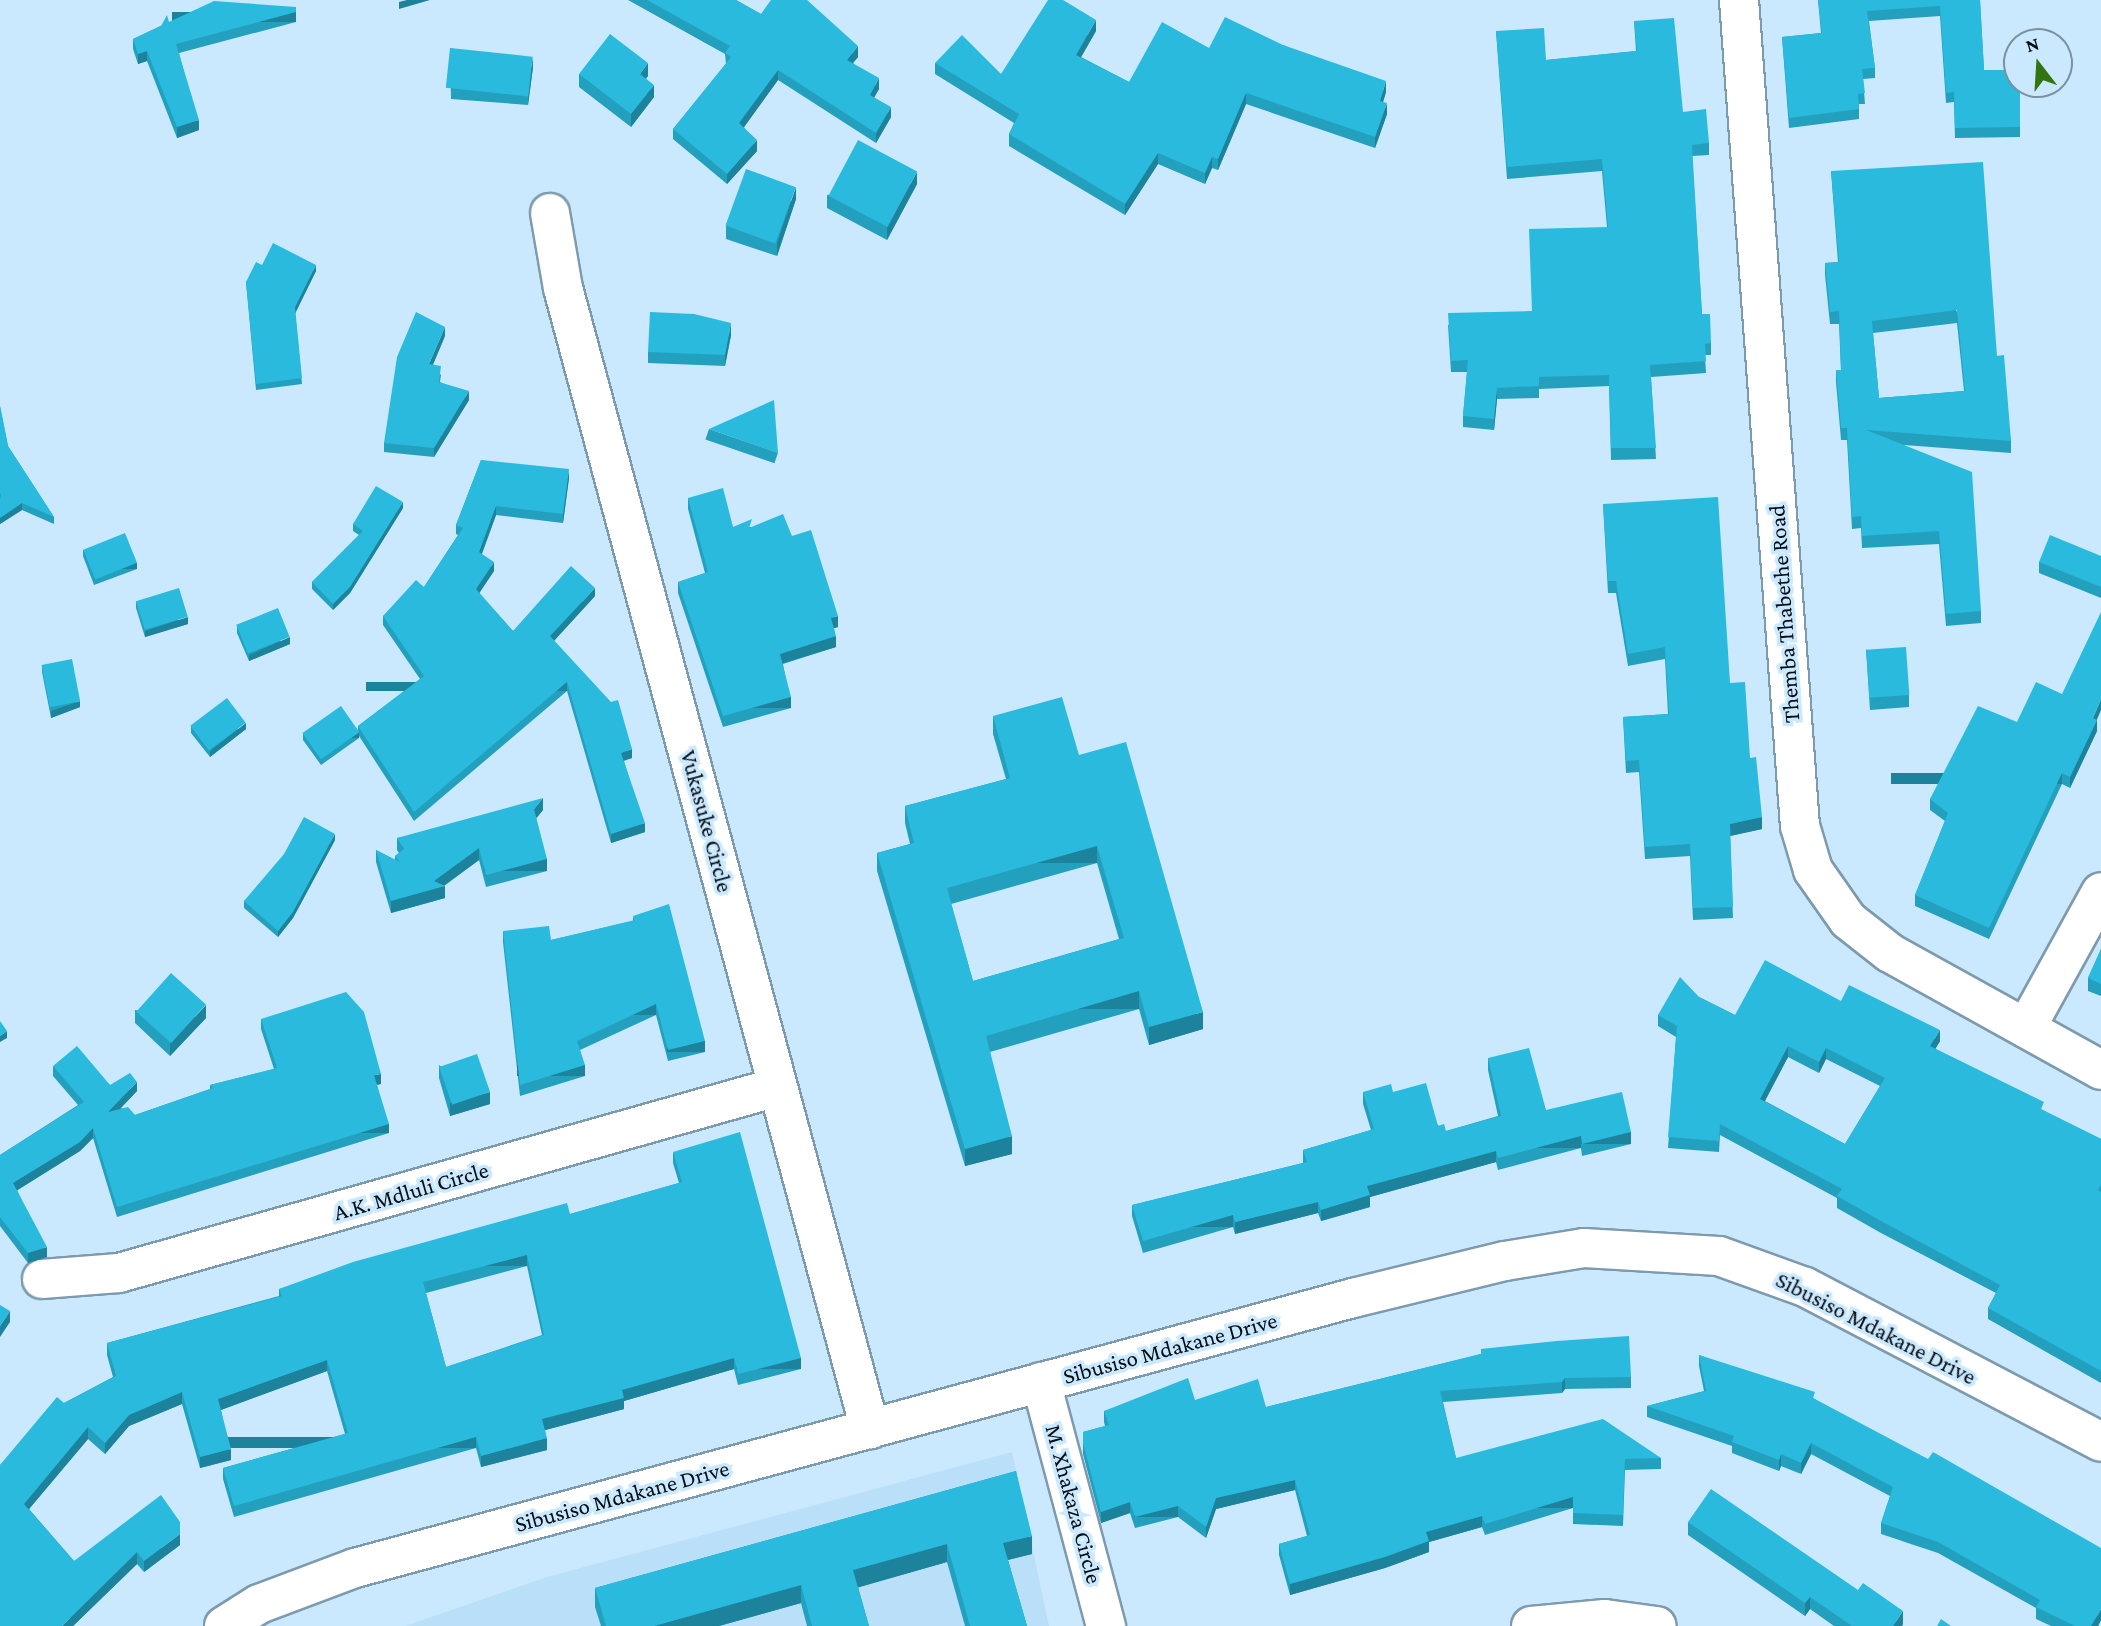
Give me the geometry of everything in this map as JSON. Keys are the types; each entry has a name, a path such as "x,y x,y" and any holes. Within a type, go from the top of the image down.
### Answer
{"street":[{"name":"Themba Thabethe Road","path":"1739,0 1800,826 1813,870 1848,920 1890,953 2101,1070"},
{"name":"Vukasuke Circle","path":"550,213 563,288 870,1429"},
{"path":"2026,1028 2101,892"},
{"name":"A.K. Mdluli Circle","path":"42,1279 119,1273 777,1087"},
{"name":"Sibusiso Mdakane Drive","path":"224,1626 259,1604 355,1568 1041,1382 1505,1261 1584,1248 1719,1255 1805,1287 2101,1442"},
{"name":"M. Xhakaza Circle","path":"1041,1382 1106,1626"},
{"path":"1531,1626 1605,1619 1657,1626"}],"shaded area":[{"path":"1012,1452 1049,1626 405,1626 547,1577"}],"building":[{"path":"647,0 736,0 761,14 771,0 807,0 858,46 847,60 879,78 870,95 891,107 876,133 778,70 739,123 757,140 727,174 673,129 731,57 725,53 730,46"},
{"path":"1048,0 1063,0 1096,20 1076,55 1129,82 1162,22 1209,48 1225,17 1283,45 1386,81 1380,101 1387,103 1375,137 1246,93 1218,159 1212,157 1205,173 1158,153 1125,204 1009,134 1019,114 935,63 962,35 1001,74"},
{"path":"1818,0 1980,0 1984,70 2003,70 2003,98 2020,98 2020,127 1955,128 1954,92 1946,93 1940,6 1867,11 1875,68 1862,69 1865,93 1858,94 1859,109 1789,118 1782,37 1822,33"},
{"path":"214,1 296,7 296,12 176,44 199,120 177,127 147,51 138,54 133,39 161,26 167,15 169,22"},
{"path":"1674,18 1683,112 1706,109 1709,143 1692,145 1702,314 1710,314 1711,343 1705,344 1706,361 1650,365 1656,448 1611,448 1609,375 1539,377 1539,386 1497,388 1494,419 1463,416 1468,360 1451,361 1448,313 1532,311 1529,229 1608,227 1602,159 1507,167 1496,31 1544,28 1546,60 1637,51 1634,21"},
{"path":"610,34 648,63 640,74 654,85 631,114 579,74"},
{"path":"450,48 533,57 528,96 446,88"},
{"path":"858,140 917,171 888,227 828,196"},
{"path":"1983,162 1997,356 2004,355 2011,441 1866,430 1972,472 1981,611 1946,614 1939,531 1862,536 1861,516 1852,517 1847,428 1841,428 1836,370 1841,370 1839,311 1830,312 1825,263 1839,262 1831,171","holes":["1957,310 1965,391 1879,398 1872,321"]},
{"path":"746,169 796,187 775,244 725,225"},
{"path":"273,243 316,265 295,307 302,378 256,384 246,282 256,262 262,265"},
{"path":"416,312 445,327 429,364 441,366 439,382 469,391 434,448 384,443 397,357"},
{"path":"650,312 694,314 731,323 725,355 648,352"},
{"path":"774,400 778,453 709,429"},
{"path":"0,406 8,446 54,517 22,503 0,518"},
{"path":"481,460 569,469 563,514 496,506 479,552 494,562 476,589 513,631 571,566 595,588 550,636 611,702 618,700 632,749 621,753 645,823 611,834 567,682 414,812 358,726 424,676 383,616 416,580 424,587 463,528 456,525"},
{"path":"376,486 403,502 350,587 333,604 312,582 363,531 353,524"},
{"path":"723,488 733,527 752,519 749,528 783,514 792,536 811,530 838,616 831,618 836,636 780,654 791,697 723,716 678,582 708,572 688,498"},
{"path":"1718,497 1730,683 1745,682 1750,758 1756,757 1762,817 1730,824 1733,907 1693,908 1690,844 1645,847 1639,760 1626,761 1623,717 1669,714 1665,647 1628,654 1616,581 1608,581 1603,504"},
{"path":"125,533 137,563 95,580 83,550"},
{"path":"2050,535 2101,556 2101,587 2039,562"},
{"path":"179,588 188,617 145,630 136,601"},
{"path":"278,608 290,637 248,654 236,625"},
{"path":"2101,612 2101,699 2093,718 2097,720 2070,777 2062,773 1989,928 1915,895 1948,813 1930,799 1978,706 2017,722 2036,682 2062,694"},
{"path":"1906,647 1909,695 1869,698 1866,650"},
{"path":"72,659 80,701 50,707 42,665"},
{"path":"1062,697 1079,755 1126,742 1203,1012 1149,1027 1139,991 986,1036 1012,1136 965,1149 877,853 914,843 905,806 1010,778 993,716","holes":["1097,846 1124,938 973,981 947,888"]},
{"path":"227,698 246,723 209,750 190,726"},
{"path":"341,706 359,732 321,759 302,733"},
{"path":"543,798 534,809 547,859 486,875 479,848 434,881 445,886 391,901 376,850 400,862 395,856 404,849 397,838"},
{"path":"304,817 335,834 293,912 278,931 244,901 284,854"},
{"path":"669,904 705,1041 668,1050 656,1004 577,1041 585,1065 520,1085 503,931 549,926 551,940 635,920 633,916"},
{"path":"2101,949 2101,984 2088,978"},
{"path":"1765,960 1841,1001 1849,985 1940,1030 1930,1046 2044,1102 2041,1109 2101,1139 2101,1185 2098,1190 2101,1192 2101,1371 1988,1308 2000,1285 1837,1196 1842,1189 1720,1124 1719,1141 1668,1137 1677,1026 1658,1015 1680,977 1699,997 1735,1015","holes":["1788,1046 1819,1062 1826,1048 1885,1078 1845,1144 1760,1099"]},
{"path":"171,973 206,1004 171,1043 136,1012"},
{"path":"346,992 364,1012 381,1074 374,1075 389,1124 117,1207 93,1128 80,1142 13,1183 47,1247 28,1253 0,1217 0,1155 84,1102 53,1066 77,1046 110,1085 130,1073 137,1082 108,1112 128,1107 135,1115 213,1088 210,1085 277,1068 261,1019"},
{"path":"0,1021 7,1031 0,1036"},
{"path":"1529,1048 1546,1110 1622,1092 1631,1132 1582,1144 1581,1136 1498,1158 1496,1151 1367,1186 1370,1195 1321,1210 1318,1202 1235,1222 1233,1215 1143,1241 1132,1205 1307,1162 1303,1150 1374,1129 1363,1092 1391,1084 1393,1092 1426,1083 1438,1126 1444,1124 1446,1131 1501,1116 1488,1058"},
{"path":"477,1054 490,1092 452,1105 439,1067"},
{"path":"740,1132 801,1358 738,1374 734,1358 622,1390 624,1398 542,1419 547,1438 481,1456 476,1437 234,1506 223,1468 348,1433 327,1360 218,1399 231,1449 200,1457 182,1392 129,1415 105,1443 88,1427 24,1504 74,1561 161,1495 180,1522 180,1534 144,1561 137,1552 62,1626 0,1626 0,1465 57,1397 64,1403 116,1376 107,1343 282,1296 279,1289 353,1262 567,1203 570,1214 682,1182 673,1152","holes":["527,1255 544,1335 446,1367 423,1282"]},
{"path":"0,1305 10,1311 0,1326"},
{"path":"1629,1336 1631,1377 1565,1378 1562,1382 1440,1391 1456,1458 1603,1419 1661,1458 1625,1459 1623,1515 1573,1513 1573,1497 1485,1524 1482,1516 1426,1532 1429,1541 1385,1557 1290,1584 1279,1544 1310,1535 1295,1480 1216,1498 1206,1527 1178,1506 1135,1517 1130,1502 1101,1512 1083,1443 1083,1432 1109,1425 1104,1411 1188,1378 1195,1400 1258,1379 1266,1407 1481,1354 1481,1349"},
{"path":"1699,1355 1815,1392 1813,1398 1928,1459 1933,1452 2101,1548 2101,1609 2091,1626 2075,1626 2036,1607 2040,1600 1938,1542 1881,1523 1893,1487 1811,1443 1801,1463 1781,1454 1779,1460 1732,1442 1734,1436 1647,1406 1706,1391"},
{"path":"1016,1471 1032,1536 1003,1543 1027,1626 970,1626 947,1544 853,1570 869,1626 812,1626 801,1585 654,1626 606,1626 595,1588"},
{"path":"1711,1489 1858,1590 1863,1583 1903,1611 1893,1626 1852,1626 1810,1597 1805,1603 1688,1522"},
{"path":"1941,1619 1951,1626 1937,1626"}]}
